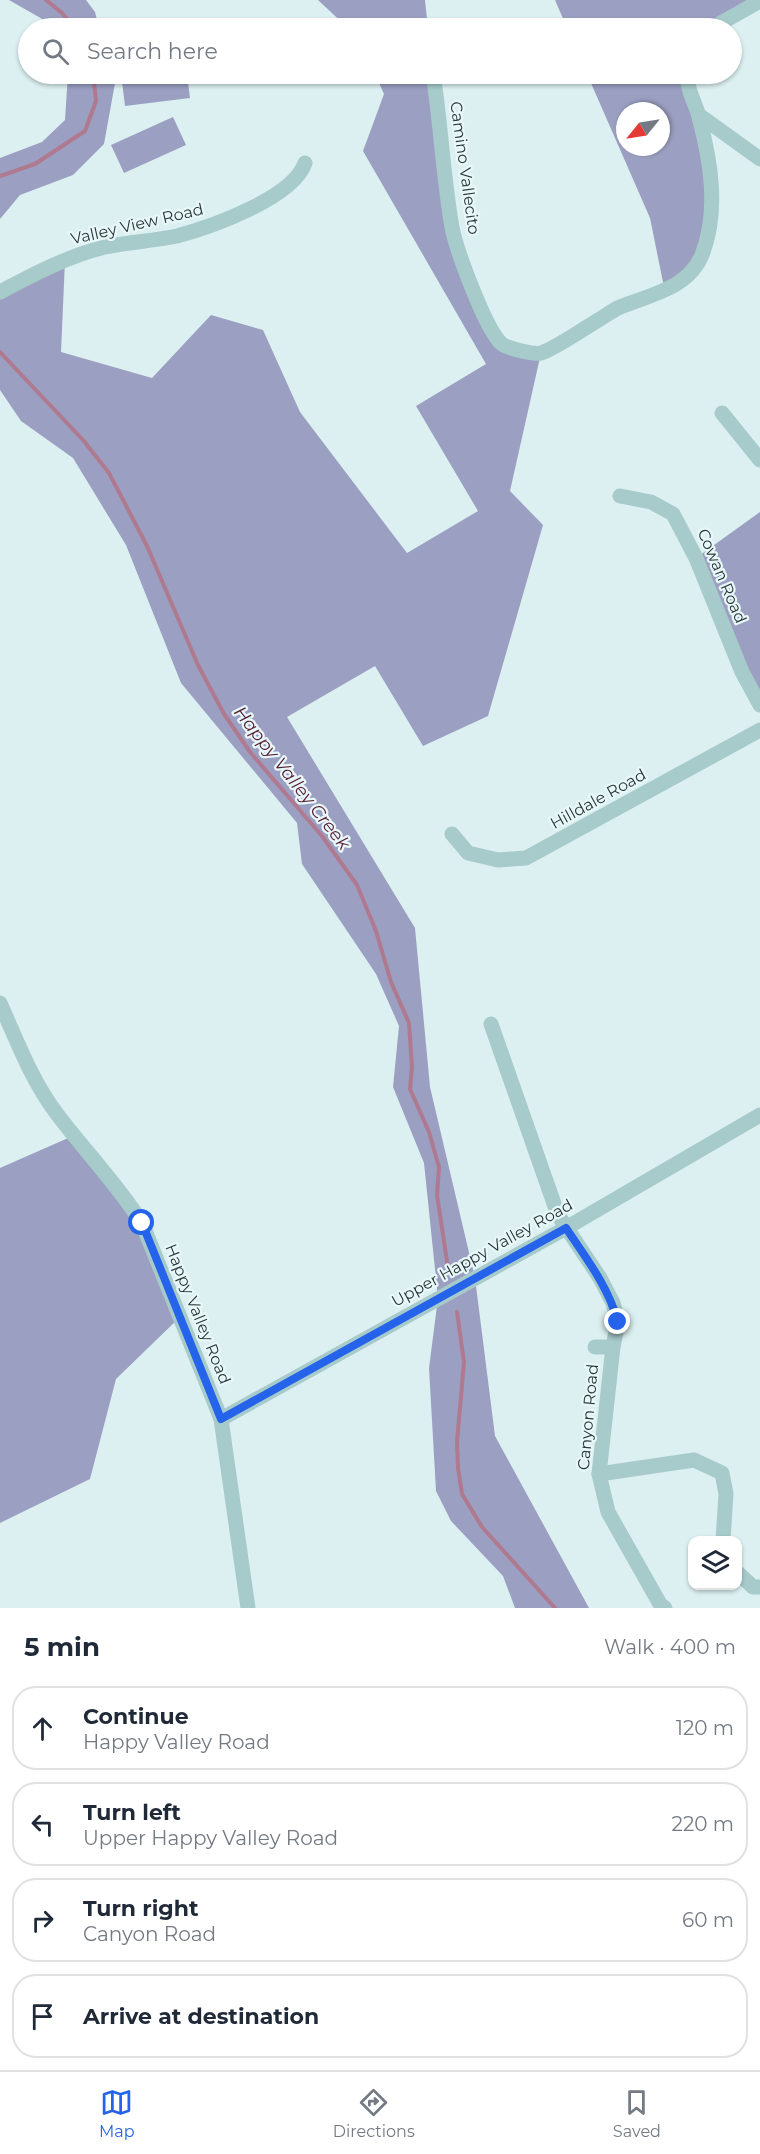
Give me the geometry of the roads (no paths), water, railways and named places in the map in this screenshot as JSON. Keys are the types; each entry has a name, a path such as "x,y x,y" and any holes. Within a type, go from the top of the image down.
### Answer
{"street":[{"path":"730,18 760,1"},
{"name":"Camino Vallecito","path":"434,84 452,229 467,273 490,327 502,344 524,351 541,353 619,308 665,292 688,275 700,259 709,235 712,206 710,171 699,115 689,84"},
{"path":"699,115 760,159"},
{"name":"Valley View Road","path":"0,292 65,260 95,250 176,236 210,226 251,208 281,190 302,172 305,163"},
{"path":"722,413 760,460"},
{"name":"Cowan Road","path":"620,496 651,502 673,514 696,558 742,672 760,705"},
{"name":"Hilldale Road","path":"452,834 468,853 498,860 526,858 760,730"},
{"name":"Happy Valley Road","path":"0,1003 38,1084 57,1113 126,1198 142,1223 221,1419 248,1608"},
{"name":"Canyon Road","path":"490,1024 549,1194 566,1228 600,1278 618,1322 613,1347 599,1474 608,1512 632,1557 660,1604 665,1608"},
{"name":"Upper Happy Valley Road","path":"221,1419 566,1228 760,1115"},
{"path":"595,1347 613,1347"},
{"path":"599,1474 694,1460 722,1473 726,1494 723,1536"},
{"path":"742,1577 753,1587 760,1587"}],"waterway":[{"name":"Happy Valley Creek","path":"46,0 66,18"},
{"name":"Happy Valley Creek","path":"0,176 35,164 85,131 96,101 94,84"},
{"name":"Happy Valley Creek","path":"0,352 83,440 109,473 147,546 198,665 224,714 250,752 322,836 357,885 376,931 391,982 409,1023 412,1067 410,1089 429,1132 439,1167 437,1195 448,1268"},
{"name":"Happy Valley Creek","path":"457,1312 464,1362 457,1442 462,1494 482,1527 555,1608"}]}
